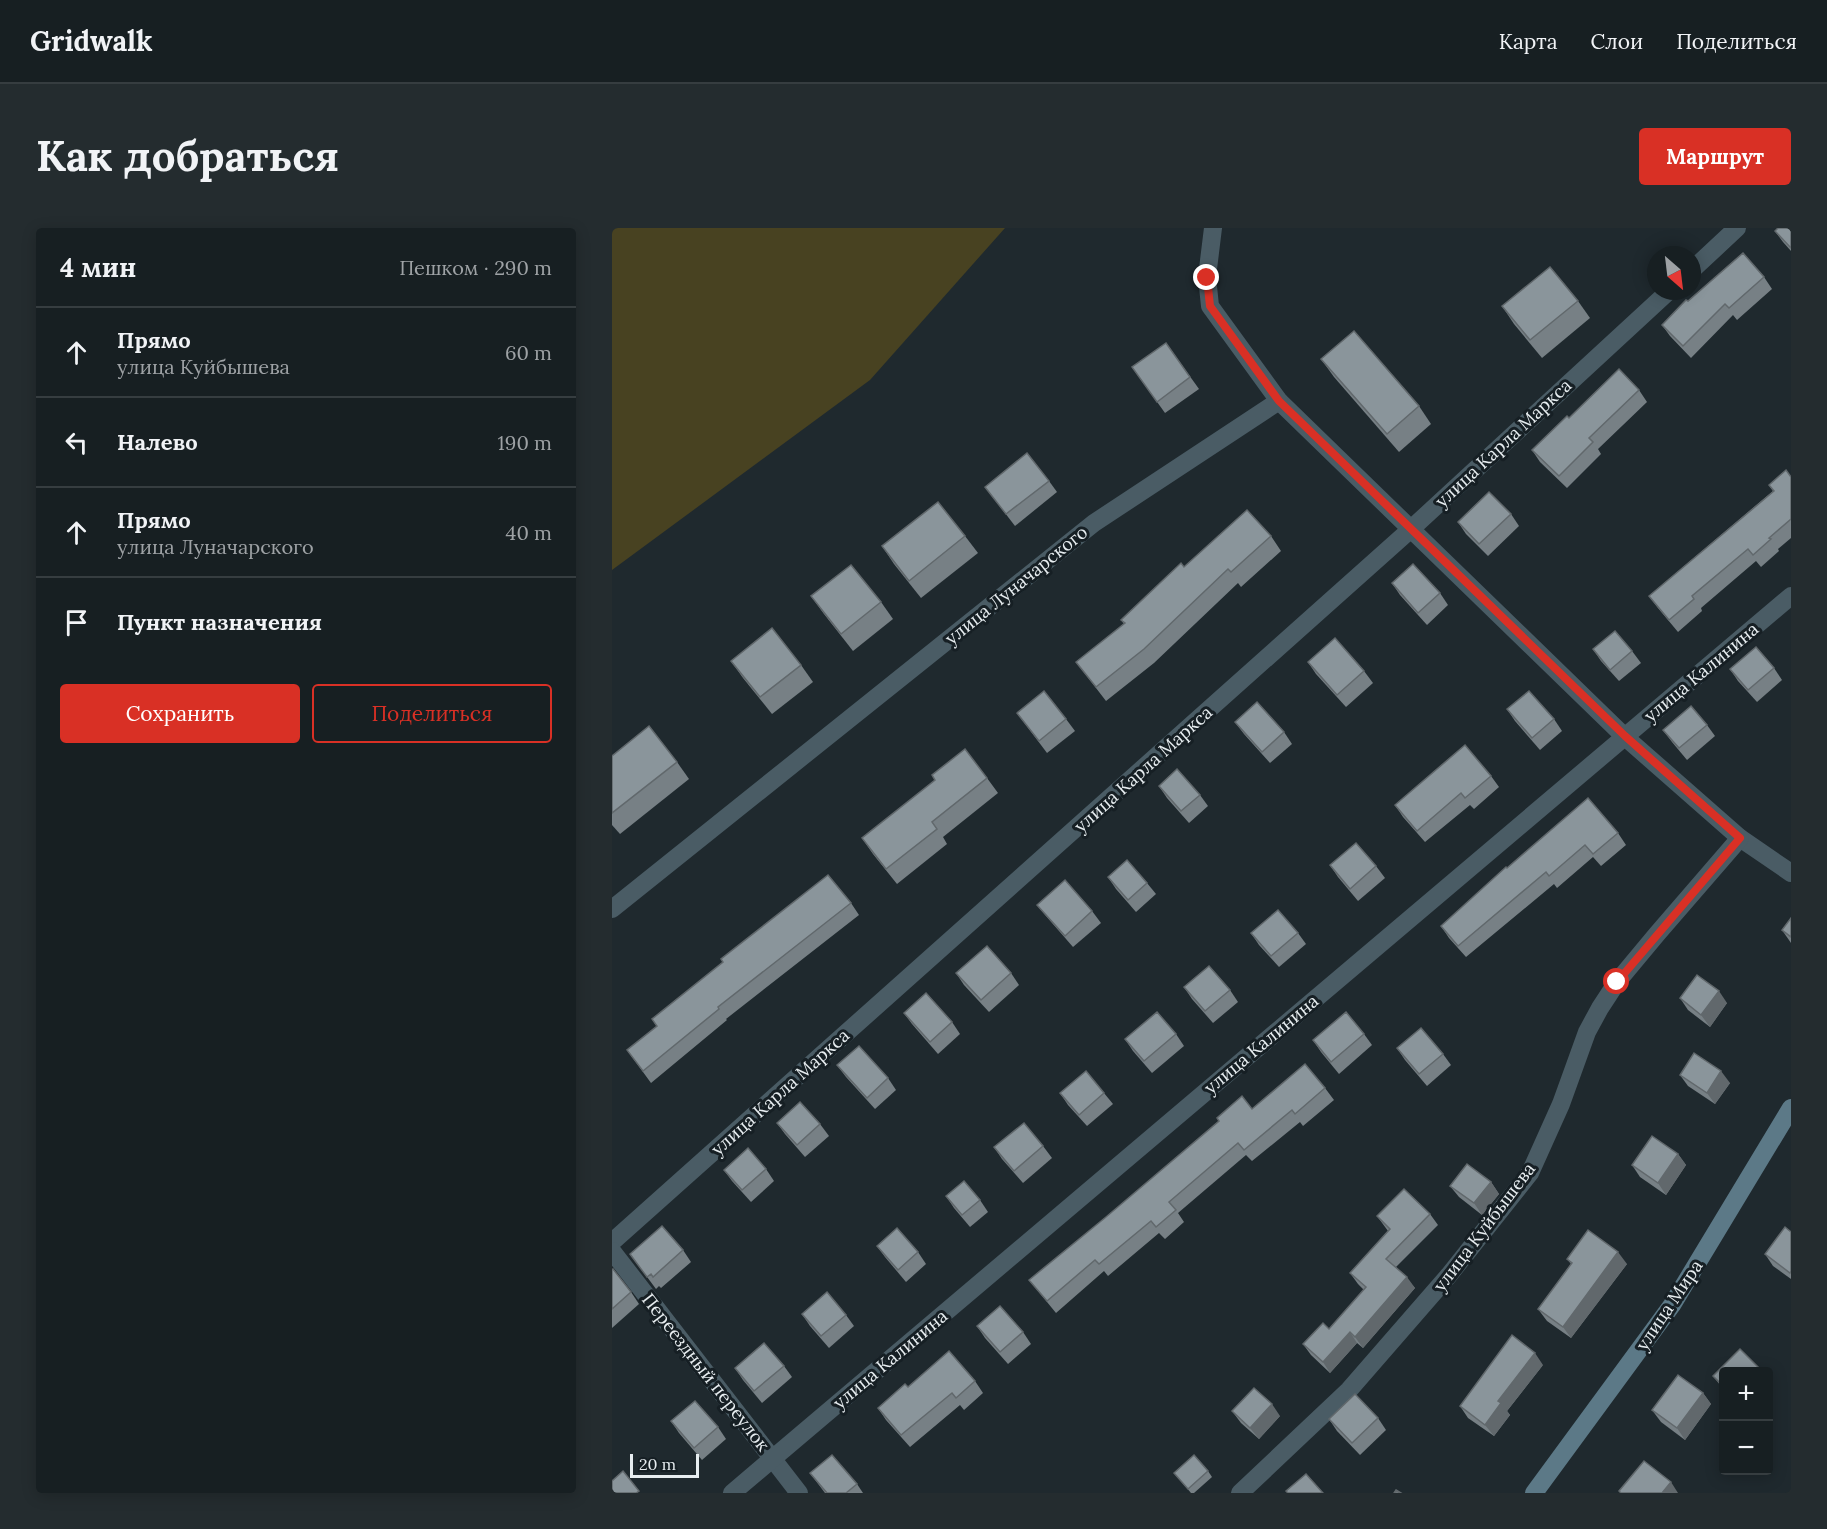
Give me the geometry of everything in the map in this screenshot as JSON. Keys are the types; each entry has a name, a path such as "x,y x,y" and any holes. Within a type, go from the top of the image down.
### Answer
{"street":[{"path":"1213,228 1207,278 1210,306 1279,401 1625,736 1740,838 1791,873"},
{"path":"1701,262 1737,228"},
{"name":"улица Карла Маркса","path":"612,1242 1411,529 1659,300"},
{"name":"улица Луначарского","path":"612,909 1094,523 1279,401"},
{"name":"улица Калинина","path":"732,1493 1791,596"},
{"name":"улица Куйбышева","path":"1240,1493 1349,1390 1449,1275 1530,1173 1561,1104 1587,1032 1600,1008 1617,982 1657,933 1740,838"},
{"name":"улица Мира","path":"1534,1493 1672,1305 1791,1108"},
{"name":"Переездный переулок","path":"612,1251 799,1493"}],"shaded area":[{"path":"612,228 1005,228 870,380 612,570"}],"building":[{"path":"1778,228 1791,228 1791,248 1775,231"},
{"path":"1743,253 1764,277 1729,308 1725,304 1683,346 1662,325 1686,300 1701,300 1701,290"},
{"path":"1550,267 1578,301 1530,340 1502,306"},
{"path":"1354,331 1419,406 1387,434 1321,359"},
{"path":"1166,343 1190,377 1157,402 1132,367"},
{"path":"1619,369 1639,390 1589,438 1593,442 1559,476 1532,450"},
{"path":"1027,453 1049,481 1006,514 985,487"},
{"path":"1786,470 1791,477 1791,519 1753,555 1748,549 1692,596 1694,599 1669,620 1649,596 1774,491 1769,485"},
{"path":"1489,492 1511,514 1479,544 1458,522"},
{"path":"938,502 965,536 909,581 882,546"},
{"path":"1247,510 1271,536 1231,572 1228,569 1144,649 1096,687 1076,662 1125,623 1121,620 1181,563 1184,567"},
{"path":"1413,564 1440,593 1418,613 1392,583"},
{"path":"851,565 881,602 841,634 811,596"},
{"path":"772,628 801,665 760,697 731,661"},
{"path":"1615,631 1632,651 1610,670 1593,649"},
{"path":"1335,638 1364,671 1337,695 1308,662"},
{"path":"1756,647 1774,668 1748,690 1730,669"},
{"path":"1044,691 1066,719 1039,741 1017,713"},
{"path":"1529,691 1554,719 1532,738 1507,709"},
{"path":"1257,702 1284,732 1262,752 1235,722"},
{"path":"1691,706 1707,725 1679,748 1663,730"},
{"path":"649,726 677,762 612,813 612,756"},
{"path":"1465,745 1491,776 1465,798 1461,793 1417,831 1395,805"},
{"path":"965,749 987,778 932,822 937,829 886,869 862,838 935,780 932,775"},
{"path":"1177,769 1200,795 1181,811 1159,786"},
{"path":"1588,798 1618,833 1593,854 1585,845 1549,876 1546,872 1458,946 1441,926 1506,867"},
{"path":"1356,843 1376,866 1350,889 1330,865"},
{"path":"1127,860 1147,883 1128,900 1108,877"},
{"path":"828,875 851,903 718,1007 719,1009 643,1071 627,1050 657,1026 652,1019 723,962 721,959"},
{"path":"1065,880 1092,911 1065,936 1037,905"},
{"path":"1278,910 1298,933 1271,956 1251,933"},
{"path":"1791,918 1791,937 1782,930"},
{"path":"987,946 1011,973 981,1000 956,973"},
{"path":"1209,966 1230,990 1205,1011 1184,987"},
{"path":"1697,975 1719,991 1701,1015 1680,998"},
{"path":"926,993 952,1022 930,1042 904,1013"},
{"path":"1157,1012 1176,1034 1144,1061 1125,1039"},
{"path":"1346,1012 1364,1034 1331,1062 1313,1040"},
{"path":"1421,1028 1443,1054 1419,1074 1397,1048"},
{"path":"859,1046 888,1078 867,1098 837,1065"},
{"path":"1694,1053 1721,1071 1707,1093 1680,1075"},
{"path":"1305,1064 1325,1088 1295,1114 1292,1110 1244,1150 1238,1143 1169,1202 1176,1210 1156,1227 1151,1221 1099,1264 1095,1260 1047,1301 1029,1280 1219,1121 1217,1118 1242,1096 1252,1109"},
{"path":"1086,1071 1104,1093 1079,1115 1060,1093"},
{"path":"800,1102 820,1124 797,1145 777,1123"},
{"path":"1024,1123 1043,1146 1014,1171 994,1147"},
{"path":"1652,1136 1678,1154 1658,1183 1632,1165"},
{"path":"748,1148 766,1169 742,1190 724,1170"},
{"path":"1467,1164 1491,1182 1474,1203 1450,1186"},
{"path":"964,1181 980,1200 962,1215 946,1196"},
{"path":"1404,1189 1430,1214 1386,1259 1407,1277 1355,1337 1350,1332 1323,1362 1303,1344 1323,1323 1329,1329 1366,1287 1350,1273 1390,1229 1377,1216"},
{"path":"662,1226 683,1250 653,1277 651,1274 647,1277 630,1254"},
{"path":"1785,1227 1791,1232 1790,1273 1765,1254"},
{"path":"897,1228 918,1252 898,1270 877,1246"},
{"path":"1588,1230 1618,1252 1563,1327 1538,1309 1572,1263 1567,1259"},
{"path":"612,1270 631,1292 612,1309"},
{"path":"827,1292 846,1315 821,1336 802,1314"},
{"path":"1000,1306 1023,1332 1000,1352 977,1326"},
{"path":"1512,1335 1535,1353 1498,1401 1501,1403 1485,1425 1460,1406"},
{"path":"764,1343 784,1366 754,1391 735,1368"},
{"path":"1740,1349 1758,1367 1722,1367"},
{"path":"949,1351 975,1381 956,1398 952,1393 901,1435 878,1408 905,1384 908,1387"},
{"path":"1719,1370 1719,1382 1713,1376"},
{"path":"1678,1375 1703,1393 1677,1428 1652,1410"},
{"path":"1254,1388 1272,1404 1250,1428 1232,1411"},
{"path":"1355,1394 1378,1418 1352,1443 1329,1419"},
{"path":"695,1401 718,1427 694,1448 671,1421"},
{"path":"832,1455 857,1484 846,1493 827,1493 810,1473"},
{"path":"1194,1455 1208,1471 1188,1489 1174,1473"},
{"path":"1644,1461 1671,1482 1662,1493 1621,1493 1619,1491"},
{"path":"623,1471 639,1491 612,1493 612,1481"},
{"path":"1306,1474 1323,1493 1288,1493 1286,1491"}],"route":[{"path":"1207,278 1210,306 1279,401 1625,736 1740,838 1617,982"}]}
